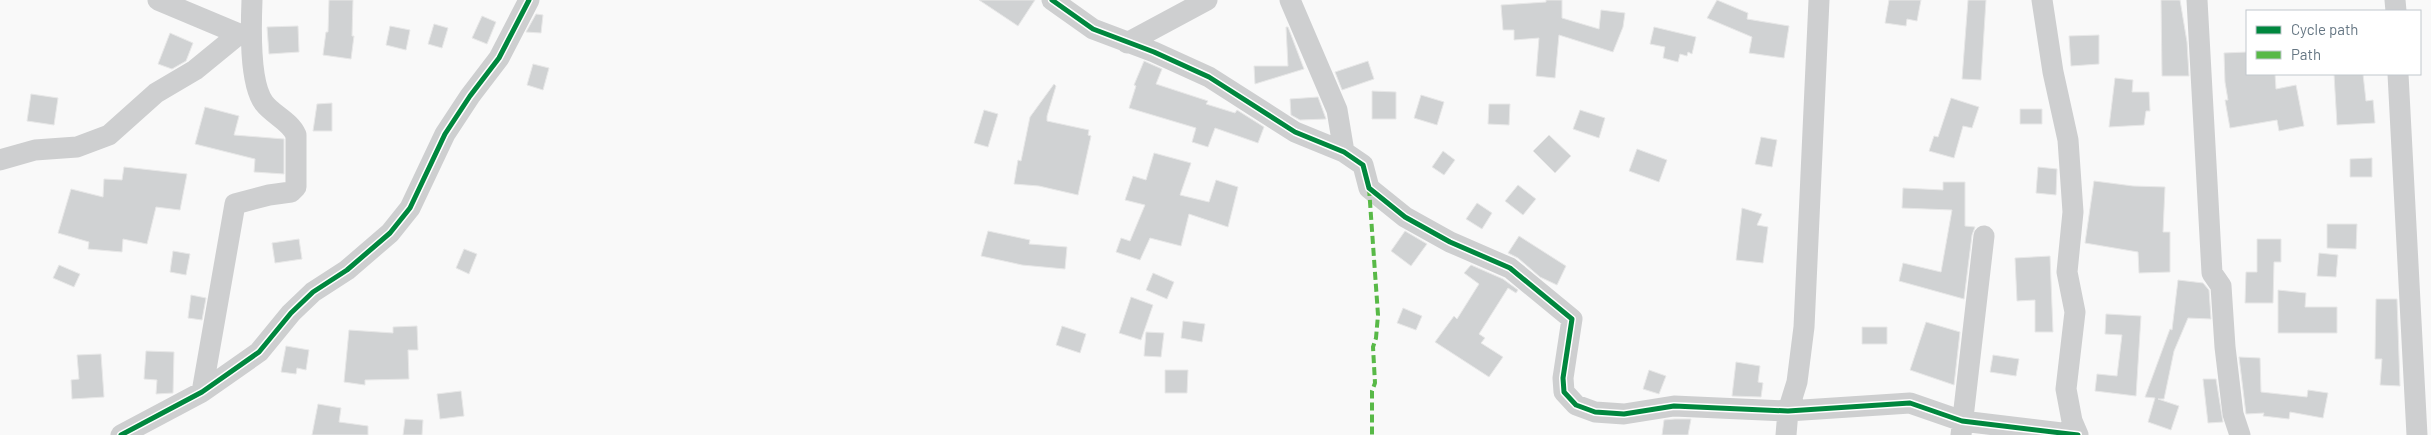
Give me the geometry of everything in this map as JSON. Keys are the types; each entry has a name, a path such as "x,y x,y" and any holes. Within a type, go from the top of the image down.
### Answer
{"street":[{"path":"158,0 245,35"},
{"path":"202,392 234,204 291,192 296,187 296,135 293,128 264,102 257,88 245,35 252,0"},
{"path":"121,435 144,428 202,392 260,352 291,313 313,292 347,270 390,233 410,208 445,134 470,96 499,58 529,0"},
{"path":"1052,0 1093,29 1154,52 1209,77 1295,132 1344,152 1363,165 1369,188 1405,217 1450,242 1510,268 1572,319 1563,378 1564,392 1576,404 1594,412 1624,414 1674,406 1788,411 1910,404 1961,428 2078,435 2072,422 2066,389 2075,312 2067,272 2072,212 2068,140 2053,72 2042,0"},
{"path":"1127,43 1207,0"},
{"path":"1290,0 1337,110 1344,152"},
{"path":"1786,435 1788,411 1797,382 1804,327 1819,0"},
{"path":"2198,0 2212,273 2221,286 2225,348 2233,414 2240,435"},
{"path":"3,164 35,150 77,147 109,135 156,93 195,70 245,35"},
{"path":"2398,75 2417,435"},
{"path":"1961,428 1984,236"}],"building":[{"path":"329,0 353,0 352,36 354,36 351,59 323,55 326,32 328,32"},
{"path":"979,0 1035,0 1018,26"},
{"path":"1546,0 1562,0 1562,18 1599,29 1601,10 1625,13 1623,27 1613,52 1559,35 1555,78 1536,76 1539,38 1514,40 1514,30 1503,30 1501,5 1546,2"},
{"path":"1717,0 1748,13 1747,19 1789,26 1784,58 1749,53 1752,37 1707,18"},
{"path":"1889,0 1921,0 1917,21 1907,19 1906,26 1885,23"},
{"path":"1968,0 1986,0 1981,80 1962,79"},
{"path":"2161,0 2180,0 2187,42 2189,76 2162,76"},
{"path":"536,14 543,15 541,33 526,32"},
{"path":"482,16 496,22 487,44 472,38"},
{"path":"434,24 448,28 442,48 428,44"},
{"path":"298,26 299,52 269,54 267,27"},
{"path":"390,26 410,30 406,50 386,45"},
{"path":"1286,27 1288,27 1304,69 1255,84 1254,66 1288,66"},
{"path":"1654,27 1696,37 1692,54 1688,52 1687,56 1680,54 1678,62 1663,58 1665,47 1650,44"},
{"path":"170,33 193,43 186,61 172,69 158,64"},
{"path":"2099,35 2099,64 2071,66 2069,36"},
{"path":"2246,52 2246,75 2275,75 2276,89 2296,85 2304,126 2279,131 2277,120 2230,128 2225,100 2228,100 2224,53"},
{"path":"1144,61 1162,69 1156,84 1208,101 1206,104 1235,113 1237,110 1264,127 1258,143 1215,128 1208,147 1192,142 1196,128 1129,108 1136,86 1134,85"},
{"path":"1368,61 1374,79 1342,90 1335,72"},
{"path":"533,64 549,68 543,90 527,85"},
{"path":"2334,75 2363,75 2366,101 2373,100 2375,123 2337,125"},
{"path":"2115,78 2133,80 2132,92 2149,92 2150,111 2146,111 2144,125 2109,127"},
{"path":"1054,84 1056,86 1047,121 1089,130 1088,135 1091,136 1078,195 1039,186 1014,184 1018,160 1021,161 1030,117"},
{"path":"1372,91 1396,92 1396,119 1372,119"},
{"path":"31,94 58,98 54,125 27,121"},
{"path":"1421,95 1444,102 1437,125 1414,118"},
{"path":"1318,97 1326,119 1300,120 1291,115 1290,99"},
{"path":"1951,98 1979,107 1972,128 1963,126 1954,158 1929,151 1934,136 1938,137"},
{"path":"332,103 332,131 313,131 317,104"},
{"path":"1489,104 1510,104 1509,125 1488,124"},
{"path":"205,107 239,116 234,135 284,139 284,174 254,172 255,159 195,144"},
{"path":"2020,109 2042,109 2042,124 2020,124"},
{"path":"984,110 998,114 988,147 974,143"},
{"path":"1580,110 1605,118 1599,138 1573,129"},
{"path":"1549,135 1571,156 1555,173 1533,151"},
{"path":"1761,137 1777,140 1772,167 1755,164"},
{"path":"1637,149 1667,160 1659,182 1629,171"},
{"path":"1443,151 1455,160 1444,175 1432,167"},
{"path":"1154,153 1191,163 1180,195 1209,202 1216,180 1238,187 1228,227 1189,214 1181,246 1150,238 1140,260 1116,252 1121,238 1130,241 1145,205 1125,200 1133,176 1146,180"},
{"path":"2372,158 2372,177 2350,177 2350,159"},
{"path":"124,167 187,174 180,210 156,207 147,244 123,239 122,252 88,249 89,242 58,233 71,189 103,197 104,179 122,180"},
{"path":"2038,167 2057,169 2056,195 2036,193"},
{"path":"2094,181 2133,186 2165,187 2163,232 2170,232 2170,272 2139,273 2138,252 2085,243"},
{"path":"1943,182 1965,182 1965,226 1975,227 1972,235 1964,299 1899,281 1903,263 1941,272 1952,210 1902,208 1903,188 1943,190"},
{"path":"1518,185 1536,199 1523,215 1505,201"},
{"path":"1477,203 1492,213 1482,229 1466,219"},
{"path":"1742,208 1762,214 1757,225 1768,227 1763,263 1736,260"},
{"path":"2327,224 2357,224 2356,249 2327,248"},
{"path":"988,231 1030,240 1029,244 1067,247 1065,269 1022,265 981,256"},
{"path":"1405,231 1427,244 1411,266 1391,251"},
{"path":"1519,236 1566,266 1557,285 1540,277 1518,258 1508,253"},
{"path":"299,239 302,259 275,263 272,243"},
{"path":"2257,239 2281,239 2281,262 2274,262 2273,303 2245,303 2246,272 2257,272"},
{"path":"464,249 477,254 469,274 456,268"},
{"path":"173,251 190,254 186,275 170,272"},
{"path":"2319,253 2338,255 2336,277 2317,276"},
{"path":"2050,256 2053,332 2035,332 2035,300 2017,301 2015,258"},
{"path":"59,265 80,274 74,287 53,278"},
{"path":"1471,265 1503,279 1518,290 1516,293 1508,288 1479,334 1485,338 1481,343 1503,357 1489,377 1435,342 1454,316 1457,319 1479,284 1464,273"},
{"path":"1153,273 1174,282 1167,299 1146,290"},
{"path":"2178,280 2203,283 2209,290 2211,319 2188,318 2174,351 2164,399 2158,399 2179,406 2171,430 2148,422 2155,398 2145,397 2170,329 2172,330"},
{"path":"2278,290 2306,293 2305,307 2337,307 2337,333 2278,333"},
{"path":"191,295 206,298 202,320 188,318"},
{"path":"1131,297 1153,305 1141,340 1119,333"},
{"path":"2376,299 2397,299 2400,386 2380,385 2382,359 2375,359"},
{"path":"1403,308 1422,316 1416,330 1397,323"},
{"path":"2106,314 2141,316 2136,396 2095,391 2097,374 2117,376 2122,335 2105,334"},
{"path":"1183,321 1205,324 1202,342 1181,338"},
{"path":"1926,322 1960,332 1954,385 1910,370"},
{"path":"417,326 418,350 408,350 409,379 365,380 365,385 344,382 349,330 393,333 393,327"},
{"path":"1062,326 1086,334 1080,353 1056,345"},
{"path":"1862,327 1887,327 1887,344 1862,344"},
{"path":"1146,332 1164,333 1161,357 1144,356"},
{"path":"286,346 309,350 306,370 297,368 296,374 281,372"},
{"path":"146,351 174,352 173,393 156,394 157,380 144,379"},
{"path":"101,354 104,397 72,399 71,380 79,379 77,355"},
{"path":"1993,355 2019,359 2016,376 1990,372"},
{"path":"2239,357 2260,358 2261,392 2307,397 2308,390 2328,393 2323,418 2290,412 2289,419 2263,416 2264,413 2246,414"},
{"path":"1736,362 1760,366 1758,382 1763,383 1761,397 1732,396"},
{"path":"1165,370 1188,370 1187,393 1165,393"},
{"path":"1649,370 1666,376 1659,394 1643,389"},
{"path":"2203,379 2216,379 2223,422 2208,423"},
{"path":"461,391 464,416 440,419 437,394"},
{"path":"318,404 341,408 339,422 368,426 368,435 312,435"},
{"path":"405,419 423,420 422,435 403,435"},
{"path":"1691,419 1688,435 1662,435 1664,420"}],"marked path":[{"path":"1369,188 1378,315 1376,338 1373,347 1375,383 1372,391 1372,435"}],"cycle path":[{"path":"121,435 202,392 259,352 291,313 313,292 347,270 390,233 410,208 445,134 470,96 499,58 529,0"},
{"path":"1052,0 1093,29 1154,52 1209,77 1295,132 1344,152 1363,165 1369,188 1405,217 1450,242 1510,268 1572,319 1563,378 1564,392 1576,405 1595,412 1624,414 1674,406 1788,411 1910,403 1962,421 2078,435"}]}
